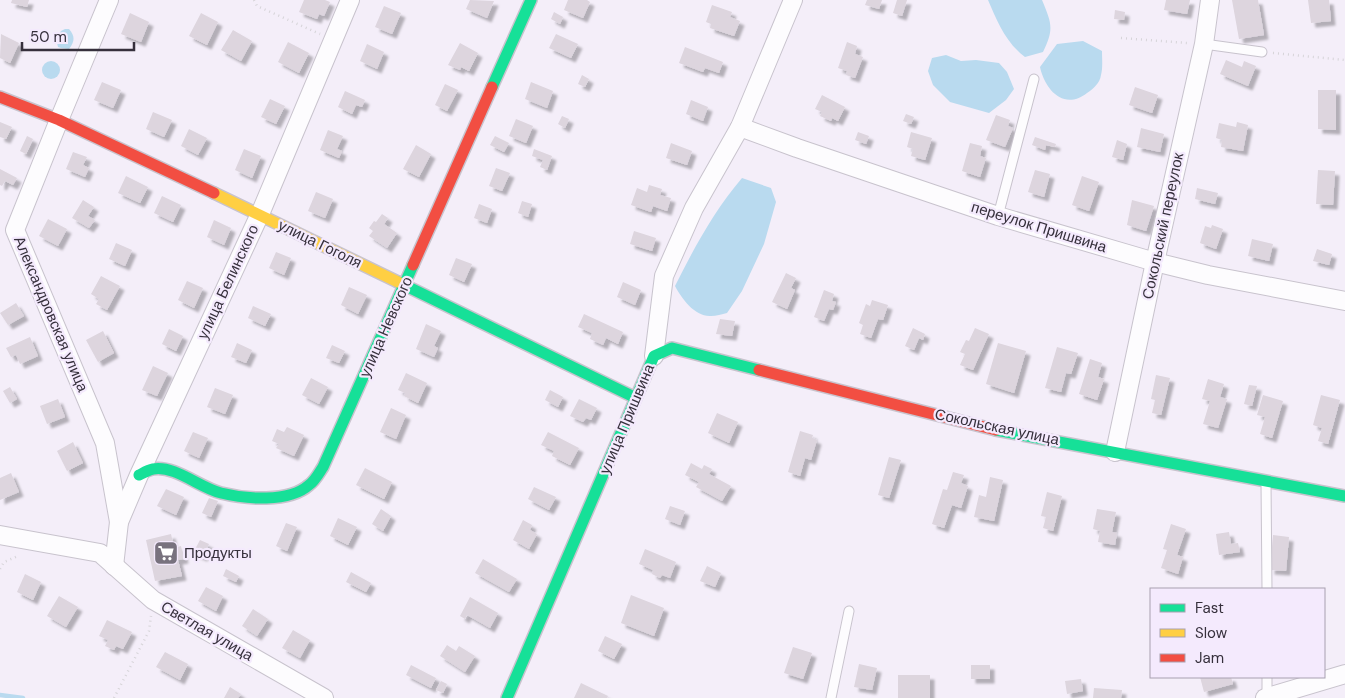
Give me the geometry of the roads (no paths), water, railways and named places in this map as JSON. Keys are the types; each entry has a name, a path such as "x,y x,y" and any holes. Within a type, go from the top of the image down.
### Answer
{"street":[{"name":"Александровская улица","path":"109,0 15,230 105,443 119,522"},
{"name":"улица Белинского","path":"114,566 119,522 138,475 260,214 350,0"},
{"name":"улица Невского","path":"138,475 153,469 168,469 220,493 260,498 278,498 295,494 310,485 323,467 531,0"},
{"name":"Сокольский переулок","path":"1115,452 1204,44 1210,0"},
{"name":"улица Пришвина","path":"507,698 654,356 664,276 694,208 740,127 791,1"},
{"name":"улица Гоголя","path":"0,97 59,120 260,214 636,398"},
{"name":"переулок Пришвина","path":"740,127 998,216 1155,262 1208,275 1345,297"},
{"name":"Сокольская улица","path":"654,356 672,348 998,430 1345,496"},
{"name":"Светлая улица","path":"0,535 100,553 153,600 324,698"},
{"path":"1266,697 1345,674"}],"lane":[{"path":"1204,44 1262,52"},
{"path":"998,216 1034,79"},
{"path":"1266,480 1267,588"},
{"path":"831,698 849,611"},
{"path":"1266,697 1267,678"}],"water":[{"path":"988,0 1042,0 1050,21 1049,38 1043,52 1025,57 1018,51 1003,31"},
{"path":"69,29 73,36 69,49 58,47 56,39 61,31"},
{"path":"1083,41 1102,51 1100,78 1094,88 1079,98 1063,99 1051,90 1040,67 1057,44"},
{"path":"946,55 961,61 976,60 999,63 1007,72 1014,89 1006,100 989,113 950,102 933,85 928,71 932,58"},
{"path":"51,61 57,64 60,70 57,76 51,79 45,76 42,70 45,64"},
{"path":"742,178 771,188 776,202 764,244 742,291 727,313 705,316 690,306 675,286 705,230 722,203"}],"waterway":[{"path":"0,695 23,698"}],"place":[{"name":"Продукты","path":"166,553"}]}
